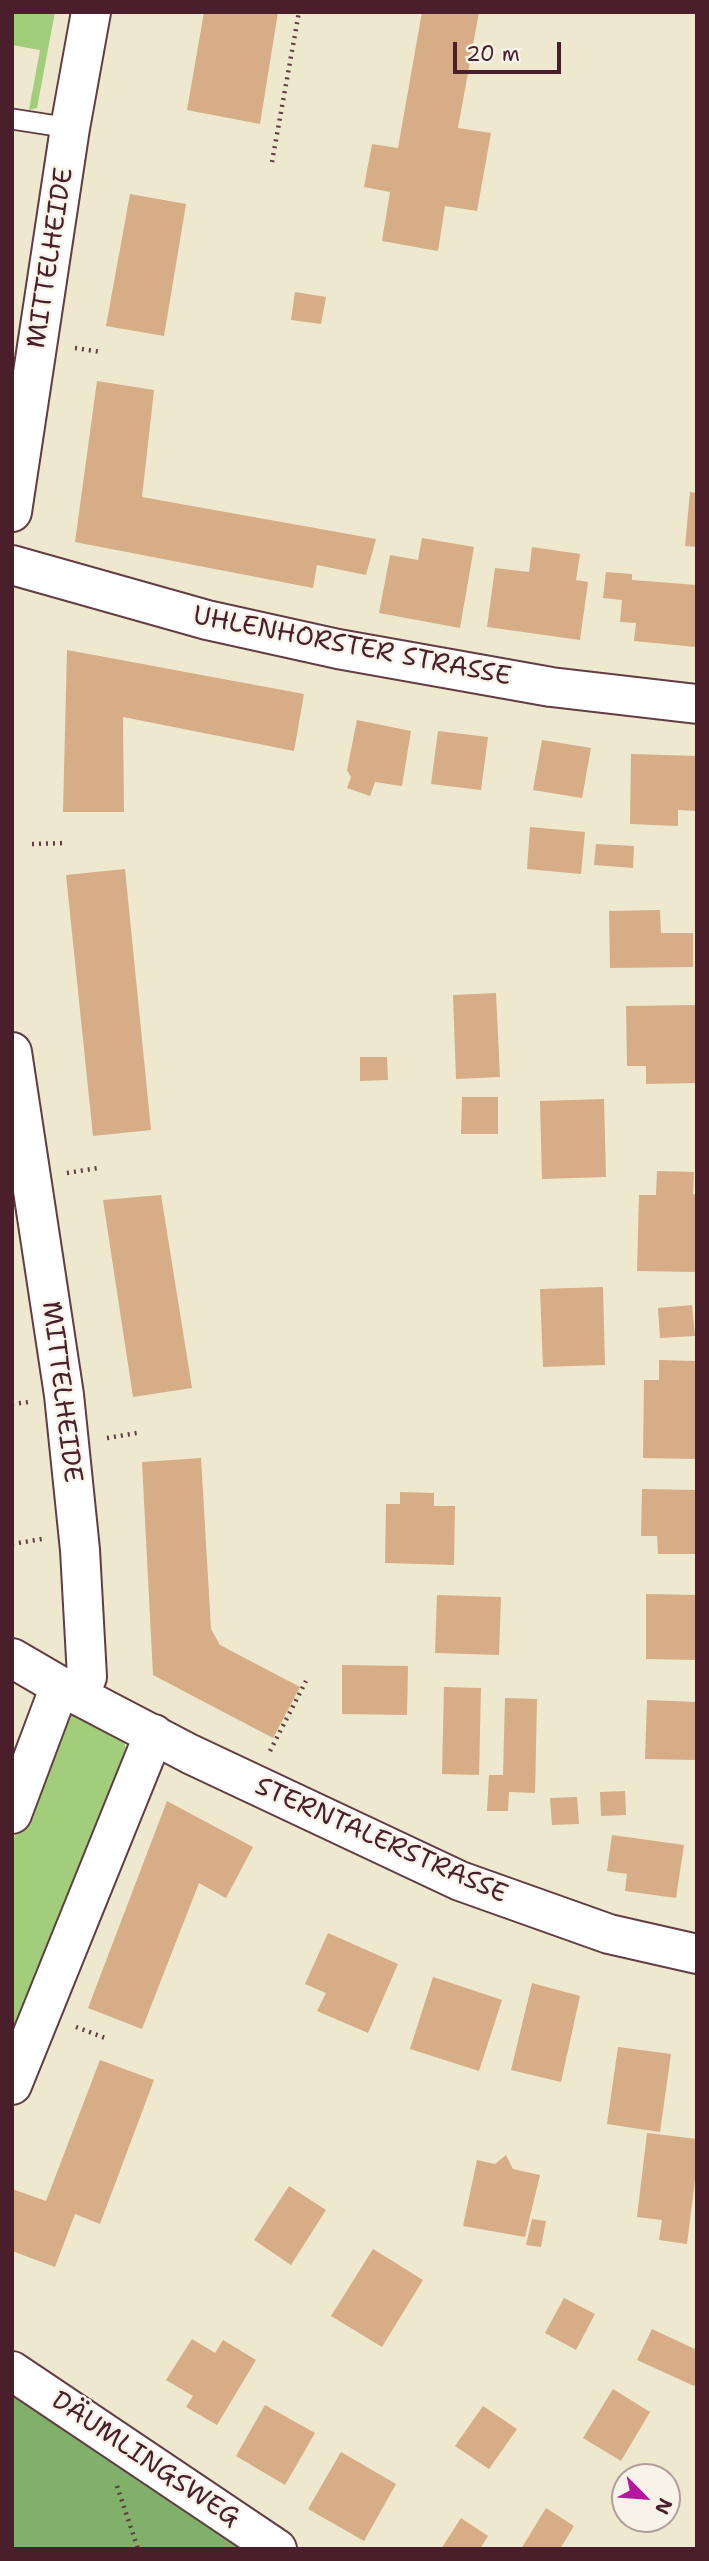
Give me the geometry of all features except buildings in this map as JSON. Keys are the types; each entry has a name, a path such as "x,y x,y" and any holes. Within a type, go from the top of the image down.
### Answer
{"street":[{"name":"MITTELHEIDE","path":"12,512 91,12"},
{"name":"UHLENHORSTER STRASSE","path":"12,565 207,620 338,649 551,687 697,704"},
{"name":"MITTELHEIDE","path":"12,1052 15,1090 64,1395 77,1524 87,1677 70,1690 12,1814"},
{"name":"STERNTALERSTRASSE","path":"12,1658 203,1760 460,1881 609,1934 697,1954"},
{"path":"12,2085 154,1734"},
{"name":"DÄUMLINGSWEG","path":"12,2371 277,2549"}],"lane":[{"path":"12,119 71,128"}],"path":[{"path":"272,162 299,12"},
{"path":"71,348 101,352"},
{"path":"32,844 66,843"},
{"path":"63,1174 97,1168"},
{"path":"12,1404 31,1402"},
{"path":"104,1438 137,1433"},
{"path":"12,1544 46,1539"},
{"path":"265,1759 306,1681"},
{"path":"72,2026 108,2039"},
{"path":"112,2474 138,2549"}],"green space":[{"path":"12,12 55,12 37,108 29,110 40,50 12,45"},
{"path":"75,1713 123,1734 126,1751 12,2059 12,1843 56,1728 67,1716"},
{"path":"12,2390 247,2549 12,2549"}]}
